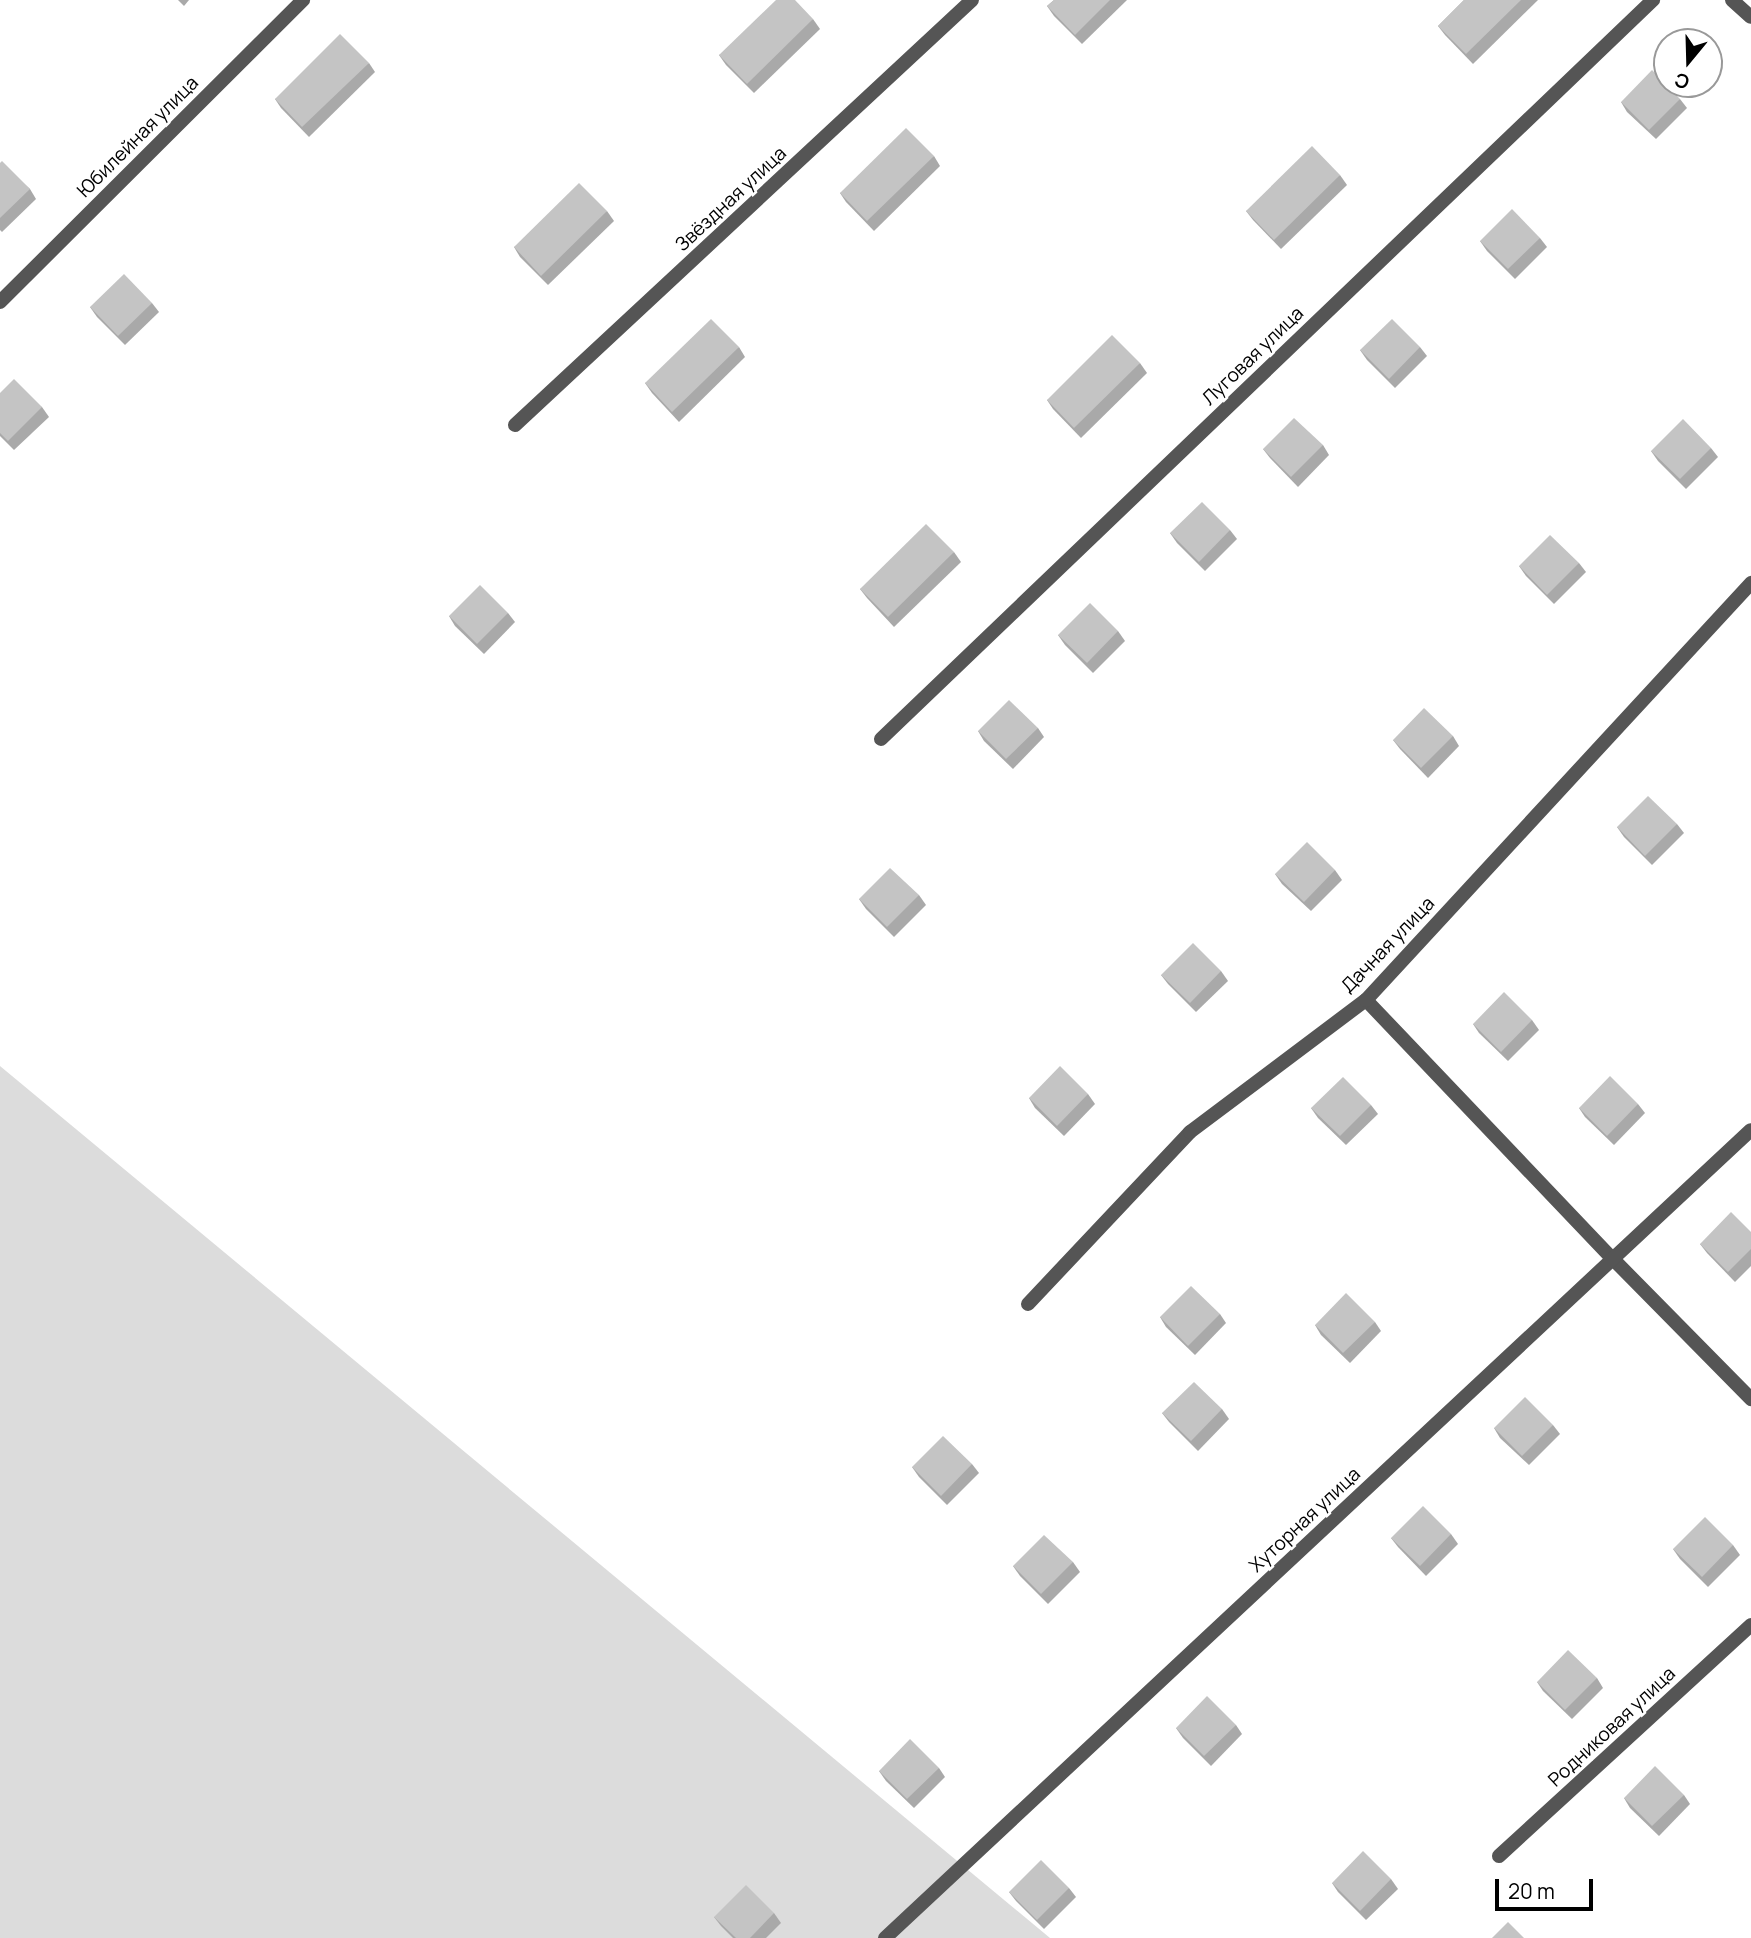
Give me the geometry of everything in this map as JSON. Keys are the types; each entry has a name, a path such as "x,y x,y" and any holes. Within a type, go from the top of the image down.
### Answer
{"street":[{"name":"Юбилейная улица","path":"0,302 303,0"},
{"name":"Звёздная улица","path":"515,425 972,0"},
{"name":"Луговая улица","path":"881,739 1653,0"},
{"path":"1732,0 1751,17"},
{"name":"Дачная улица","path":"1028,1304 1190,1132 1366,1000 1751,583"},
{"path":"1366,1000 1612,1259 1751,1399"},
{"name":"Хуторная улица","path":"885,1938 1751,1130"},
{"name":"Родниковая улица","path":"1499,1856 1751,1625"}],"shaded area":[{"path":"0,1066 1050,1938 0,1938"}],"building":[{"path":"776,0 795,0 813,19 747,84 719,55"},
{"path":"1054,0 1110,0 1075,35 1047,6"},
{"path":"1464,0 1521,0 1466,54 1438,26"},
{"path":"340,34 369,63 302,127 275,99"},
{"path":"1652,70 1653,98 1680,99 1649,130 1621,102"},
{"path":"906,128 934,156 867,221 840,193"},
{"path":"1312,146 1340,175 1274,240 1246,211"},
{"path":"2,161 30,189 0,218 0,163"},
{"path":"579,183 607,211 541,276 514,247"},
{"path":"1512,209 1540,238 1508,269 1480,241"},
{"path":"124,274 152,303 118,336 90,307"},
{"path":"711,319 739,347 672,412 645,383"},
{"path":"1392,319 1420,347 1389,379 1360,350"},
{"path":"1112,335 1140,363 1074,428 1047,400"},
{"path":"14,379 42,407 8,441 0,433 0,393"},
{"path":"1294,418 1323,445 1291,477 1263,449"},
{"path":"1683,419 1711,448 1680,479 1651,451"},
{"path":"1202,502 1230,530 1199,562 1170,533"},
{"path":"926,524 954,552 888,617 860,589"},
{"path":"1550,535 1579,563 1547,595 1519,566"},
{"path":"480,585 508,613 477,644 449,616"},
{"path":"1090,603 1118,631 1087,663 1058,635"},
{"path":"1009,700 1038,728 1006,759 978,731"},
{"path":"1424,708 1453,736 1421,768 1393,740"},
{"path":"1648,796 1677,824 1645,856 1617,827"},
{"path":"1307,842 1335,870 1304,902 1275,874"},
{"path":"890,868 919,895 887,927 859,899"},
{"path":"1193,943 1221,971 1190,1003 1161,975"},
{"path":"1504,992 1532,1020 1501,1052 1473,1024"},
{"path":"1060,1066 1088,1094 1057,1126 1029,1098"},
{"path":"1610,1076 1638,1104 1607,1136 1579,1108"},
{"path":"1343,1077 1371,1105 1340,1136 1311,1108"},
{"path":"1731,1212 1751,1232 1751,1249 1728,1272 1700,1244"},
{"path":"1191,1286 1220,1314 1188,1346 1160,1317"},
{"path":"1346,1293 1375,1322 1343,1353 1315,1325"},
{"path":"1194,1382 1222,1409 1191,1441 1162,1413"},
{"path":"1525,1397 1553,1425 1522,1456 1494,1428"},
{"path":"943,1436 972,1464 941,1496 912,1467"},
{"path":"1423,1506 1451,1534 1420,1566 1391,1538"},
{"path":"1705,1517 1733,1545 1702,1577 1673,1549"},
{"path":"1044,1535 1073,1562 1041,1594 1013,1566"},
{"path":"1568,1650 1597,1678 1565,1710 1537,1682"},
{"path":"1207,1696 1236,1725 1204,1756 1176,1728"},
{"path":"910,1739 939,1768 907,1799 879,1771"},
{"path":"1655,1766 1684,1795 1652,1826 1624,1798"},
{"path":"1363,1851 1391,1879 1360,1911 1332,1883"},
{"path":"1041,1860 1069,1888 1037,1920 1009,1892"},
{"path":"746,1885 774,1913 750,1938 736,1938 714,1917"},
{"path":"1508,1922 1524,1938 1492,1938"}]}
